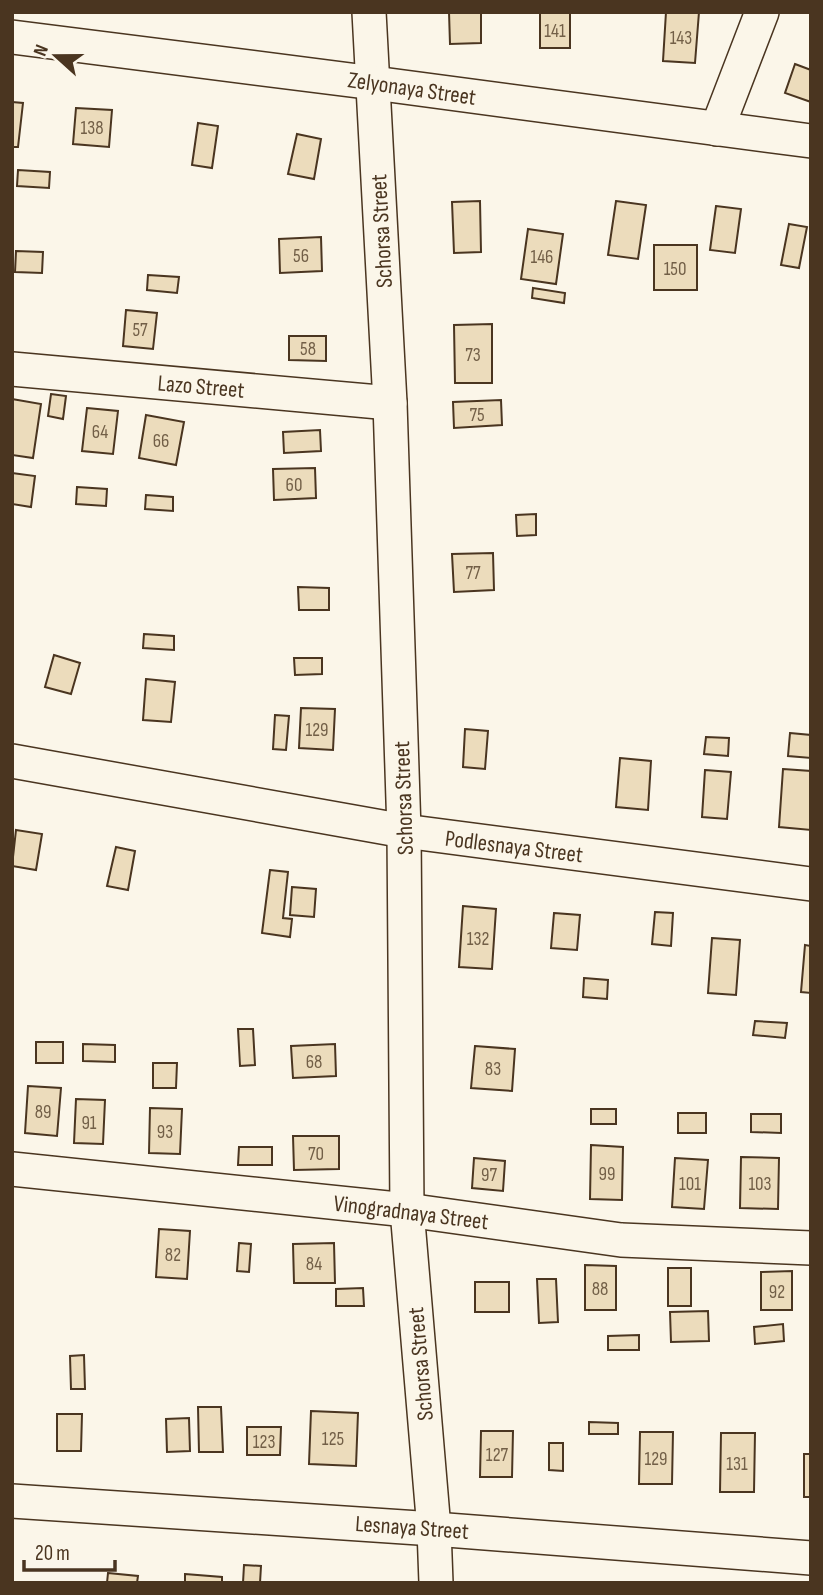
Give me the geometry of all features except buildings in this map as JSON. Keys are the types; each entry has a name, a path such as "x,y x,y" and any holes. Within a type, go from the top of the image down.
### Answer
{"street":[{"name":"Schorsa Street","path":"369,12 390,403 404,831 408,1210 436,1583"},
{"path":"717,129 762,12"},
{"name":"Zelyonaya Street","path":"12,37 811,141"},
{"name":"Lazo Street","path":"12,369 390,403"},
{"name":"Podlesnaya Street","path":"12,761 404,831 811,884"},
{"name":"Vinogradnaya Street","path":"12,1169 408,1210 621,1240 811,1248"},
{"name":"Lesnaya Street","path":"12,1501 433,1528 811,1558"}]}
